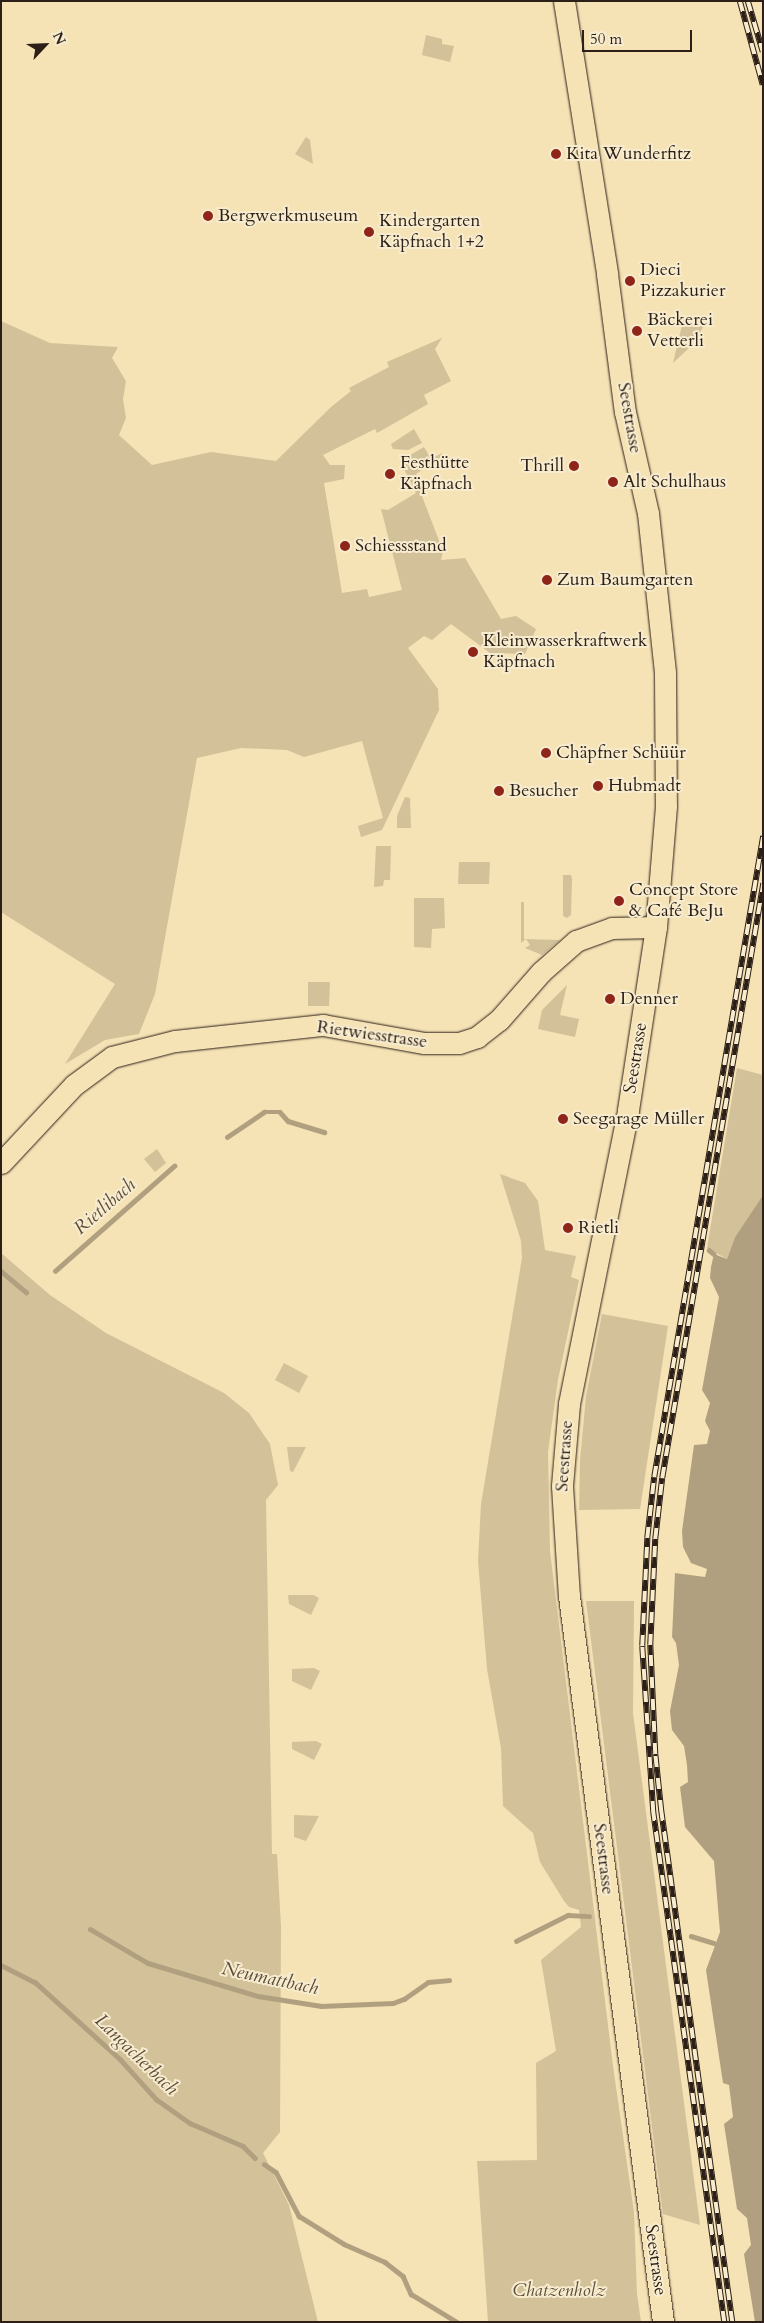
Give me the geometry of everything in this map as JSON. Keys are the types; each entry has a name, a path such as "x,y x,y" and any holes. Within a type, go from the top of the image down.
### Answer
{"main road":[{"name":"Seestrasse","path":"564,1 607,274 627,421 648,513 665,673 666,806 656,927 628,1111 569,1404 562,1512 569,1596 663,2322"},
{"name":"Rietwiesstrasse","path":"1,1163 78,1081 122,1054 175,1042 323,1025 424,1043 459,1043 477,1037 492,1026 541,972 576,941 612,928 656,927"}],"green space":[{"path":"426,35 442,39 442,44 454,46 450,62 422,55"},
{"path":"306,137 310,140 313,164 295,154"},
{"path":"684,317 706,323 689,348 673,363"},
{"path":"1,321 50,343 118,347 112,358 126,381 123,399 126,418 119,435 152,465 211,452 276,461 331,407 351,391 349,388 389,367 387,362 442,338 435,349 451,381 424,395 428,404 377,433 375,429 323,455 330,465 345,465 344,479 324,483 342,593 367,589 369,597 402,590 381,509 388,510 416,493 400,461 424,447 431,459 442,453 442,456 416,474 425,488 420,491 443,551 441,560 465,558 501,619 516,616 536,629 525,654 496,653 494,656 451,624 432,640 424,636 408,648 438,689 439,710 382,830 361,837 358,826 383,818 362,741 304,757 287,750 241,748 197,758 155,994 139,1034 105,1040 65,1064 115,984 1,912"},
{"path":"414,429 422,443 408,450 393,449 391,444"},
{"path":"405,797 410,798 411,828 397,828 397,816"},
{"path":"376,846 391,846 390,880 384,880 383,886 374,887"},
{"path":"459,862 490,862 489,884 458,884"},
{"path":"563,875 571,875 572,879 571,915 567,918 563,916"},
{"path":"414,898 444,898 445,928 432,929 431,948 414,947"},
{"path":"521,902 524,902 524,939 526,939 521,943"},
{"path":"526,939 560,940 542,955 525,948 530,945"},
{"path":"308,982 330,982 329,1006 308,1006"},
{"path":"567,985 560,1015 579,1019 575,1037 538,1029 542,1010"},
{"path":"737,1068 763,1075 763,1195 735,1237 727,1259 707,1248"},
{"path":"157,1149 166,1163 155,1172 144,1159"},
{"name":"Chatzenholz","path":"500,1174 525,1183 538,1201 545,1250 576,1256 571,1277 579,1280 558,1380 548,1452 550,1551 613,2066 634,2212 637,2294 641,2322 488,2322 477,2161 537,2160 536,2063 556,2051 541,1960 581,1927 579,1910 569,1907 564,1901 540,1862 533,1833 503,1806 501,1748 487,1669 478,1561 481,1504 522,1258 521,1241"},
{"path":"1,1253 50,1295 106,1333 224,1393 249,1413 270,1444 278,1485 266,1500 272,1854 277,1854 281,1927 280,2132 263,2153 289,2205 318,2322 1,2322"},
{"path":"602,1314 668,1326 640,1509 579,1510 580,1460 586,1396"},
{"path":"284,1363 308,1376 299,1393 275,1380"},
{"path":"287,1447 306,1447 293,1472 290,1471"},
{"path":"288,1595 313,1595 319,1598 311,1615 289,1604"},
{"path":"586,1601 634,1601 633,1713 700,2225 663,2214"},
{"path":"314,1668 320,1671 311,1690 292,1681 292,1669"},
{"path":"316,1741 322,1744 314,1760 292,1749 292,1742"},
{"path":"294,1815 319,1816 306,1841 294,1837"}],"shaded area":[{"path":"763,1195 763,2322 755,2322 744,2254 751,2245 747,2218 737,2209 724,2124 733,2117 729,2085 723,2083 706,1970 720,1932 714,1861 685,1827 680,1787 688,1782 687,1765 684,1746 672,1730 670,1711 679,1665 676,1643 672,1637 675,1573 705,1577 707,1569 691,1563 683,1547 682,1531 694,1445 707,1444 710,1431 705,1421 710,1403 702,1390 719,1297 710,1278 711,1267 714,1254 727,1259 735,1237"}],"waterway":[{"name":"Rietlibach","path":"227,1137 264,1112 280,1112 288,1121 324,1132"},
{"name":"Rietlibach","path":"55,1271 174,1166"},
{"name":"Rietlibach","path":"709,1250 714,1254"},
{"name":"Rietlibach","path":"1,1271 26,1292"},
{"path":"516,1941 568,1915 589,1916"},
{"name":"Neumattbach","path":"90,1929 148,1963 258,1996 321,2006 393,2003 404,1999 428,1982 449,1980"},
{"path":"691,1936 714,1943"},
{"name":"Langacherbach","path":"1,1965 35,1982 120,2059 156,2099 190,2123 243,2146 255,2158"},
{"name":"Langacherbach","path":"264,2164 276,2172 299,2216 344,2244 385,2262 403,2276 411,2294 457,2322"}],"railway":[{"path":"740,1 763,85"},
{"path":"748,1 763,52"},
{"path":"724,2322 653,1812 642,1646 647,1538 654,1477 763,836"},
{"path":"732,2322 661,1811 655,1754 650,1645 655,1539 662,1478 763,884"}],"place":[{"name":"Kita Wunderfitz","path":"556,154"},
{"name":"Bergwerkmuseum","path":"208,216"},
{"name":"Kindergarten Käpfnach 1+2","path":"369,232"},
{"name":"Dieci Pizzakurier","path":"630,281"},
{"name":"Bäckerei Vetterli","path":"637,331"},
{"name":"Thrill","path":"574,466"},
{"name":"Festhütte Käpfnach","path":"390,474"},
{"name":"Alt Schulhaus","path":"613,482"},
{"name":"Schiessstand","path":"345,546"},
{"name":"Zum Baumgarten","path":"547,580"},
{"name":"Kleinwasserkraftwerk Käpfnach","path":"473,652"},
{"name":"Chäpfner Schüür","path":"546,753"},
{"name":"Hubmadt","path":"598,786"},
{"name":"Besucher","path":"499,791"},
{"name":"Concept Store & Café BeJu","path":"619,901"},
{"name":"Denner","path":"610,999"},
{"name":"Seegarage Müller","path":"563,1119"},
{"name":"Rietli","path":"568,1228"}]}
